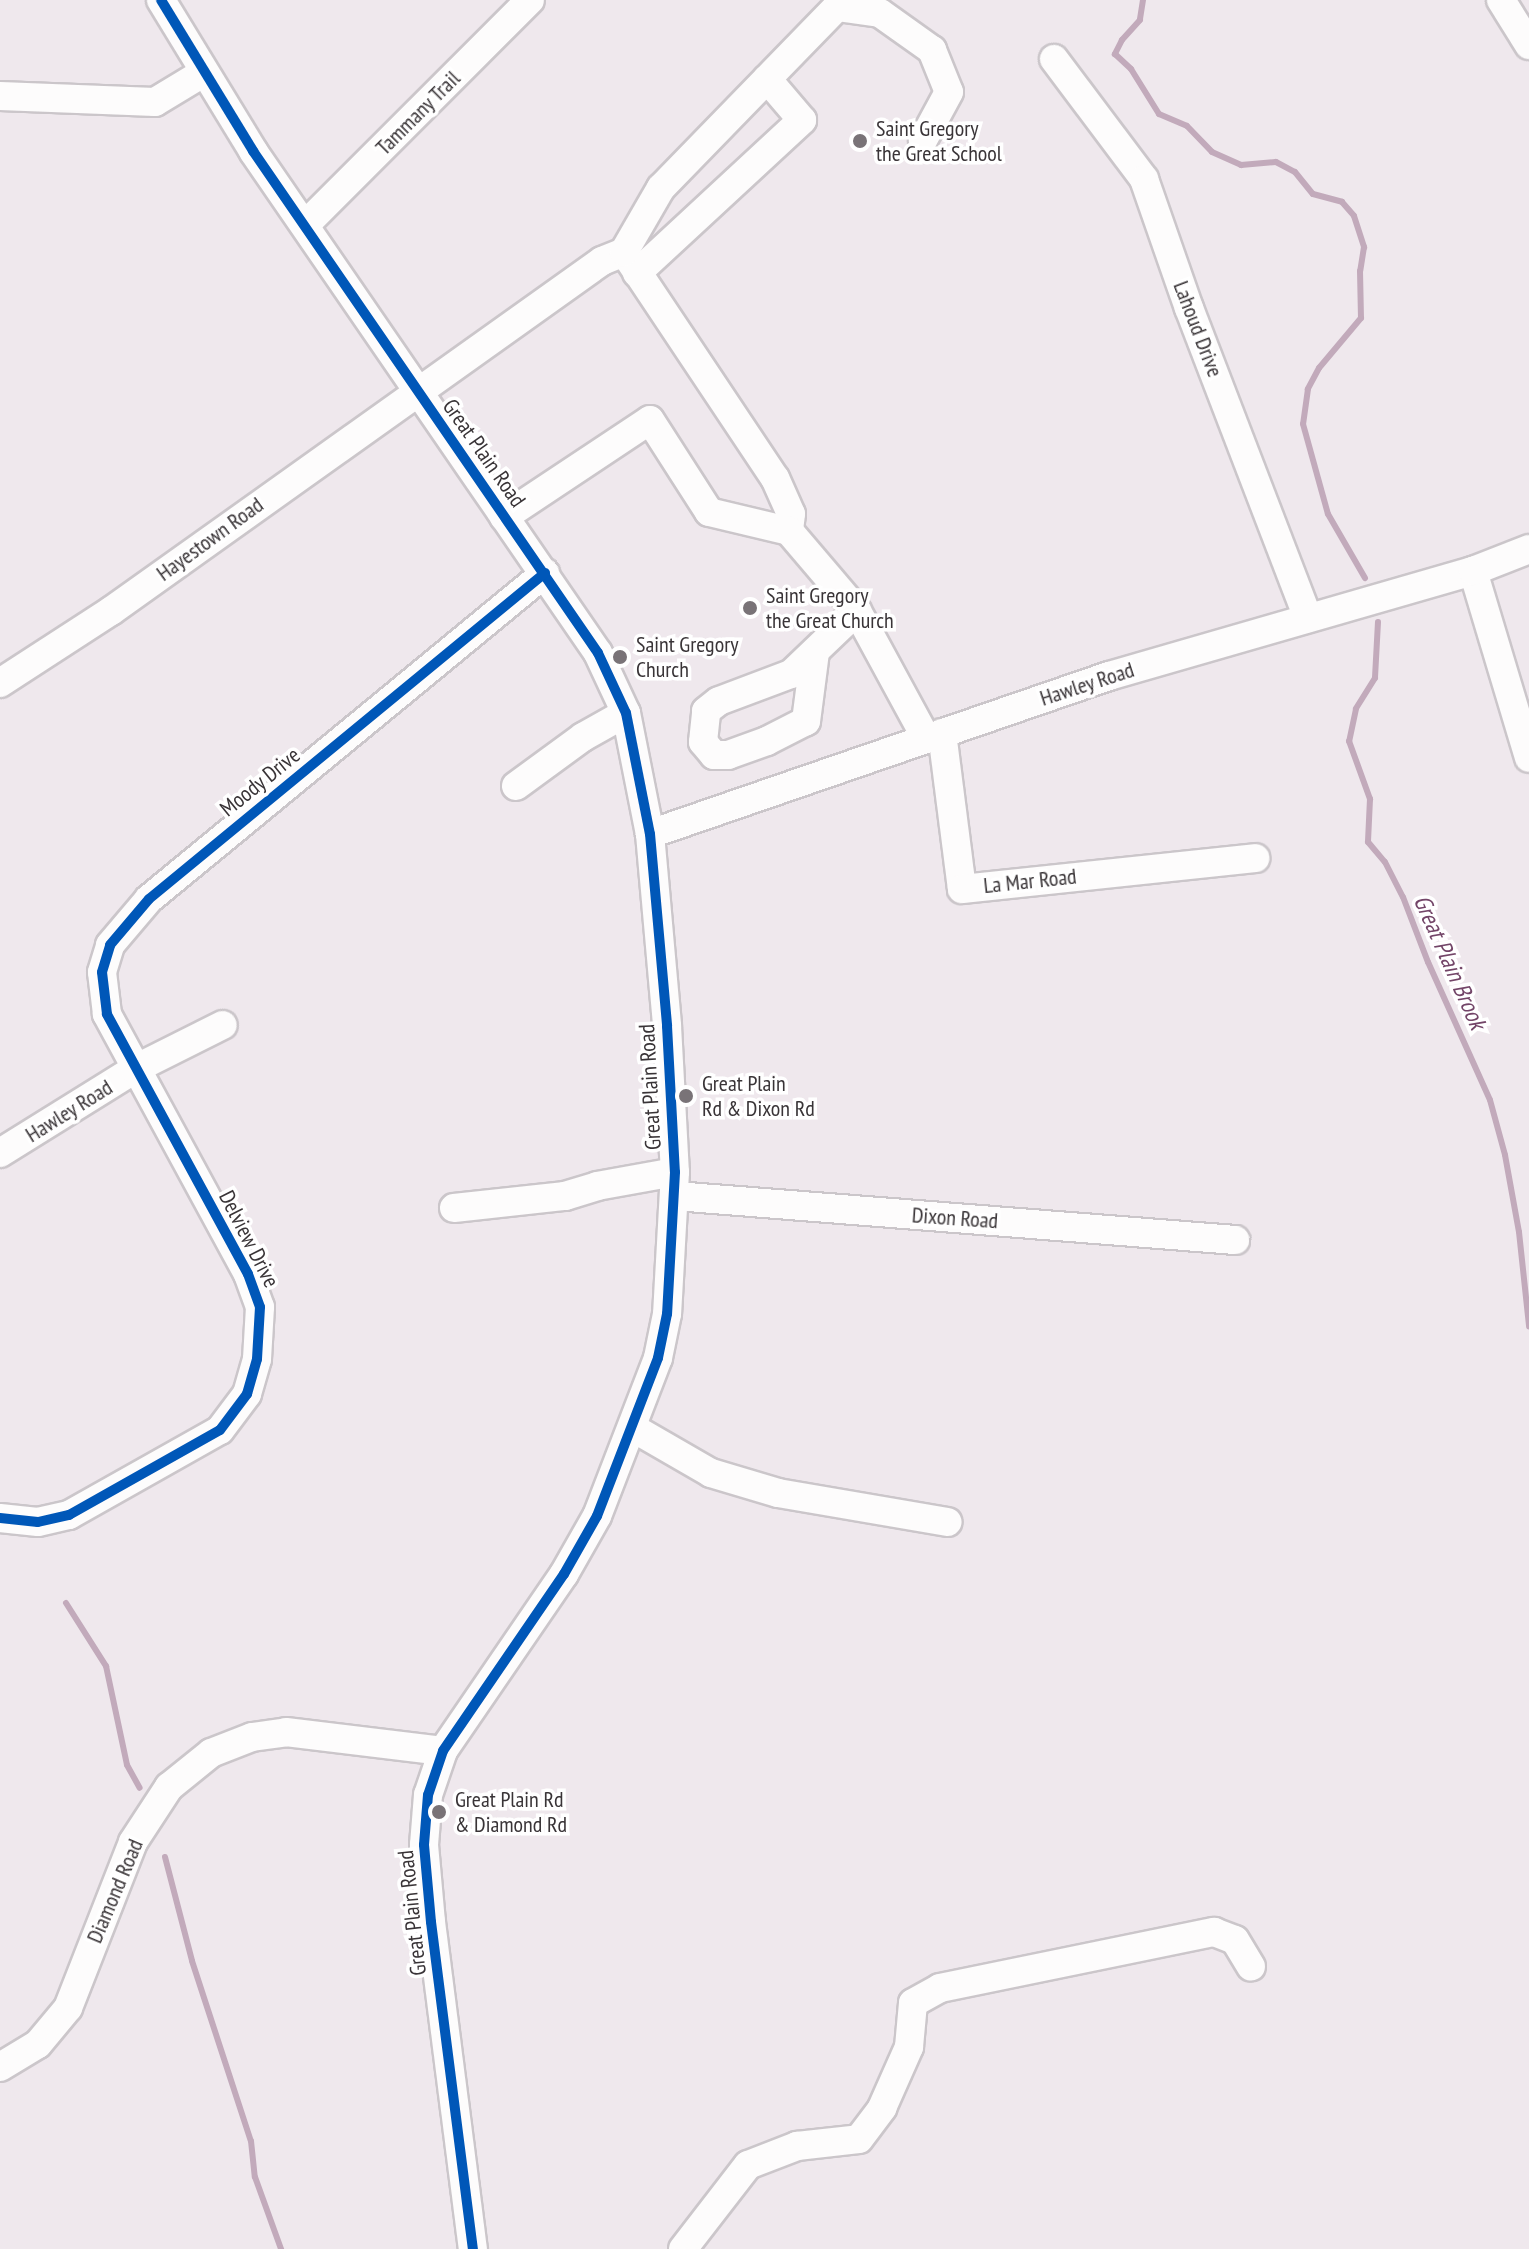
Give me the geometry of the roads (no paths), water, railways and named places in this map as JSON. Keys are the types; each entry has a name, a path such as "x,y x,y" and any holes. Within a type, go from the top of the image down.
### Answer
{"street":[{"name":"Great Plain Road","path":"161,0 203,73 598,653 626,713 650,834 667,1026 675,1184 667,1314 658,1358 633,1428 583,1541 443,1751 428,1795 424,1845 473,2249"},
{"name":"Tammany Trail","path":"305,225 530,0"},
{"path":"1501,0 1529,45"},
{"path":"789,531 791,514 775,478 630,262 661,188 837,7 880,13 932,50 949,92 923,140"},
{"name":"Lahoud Drive","path":"1054,59 1144,179 1189,308 1308,618"},
{"path":"0,96 155,102 203,73"},
{"name":"Hayestown Road","path":"0,683 111,611 416,390 602,261 630,262 802,120 767,79"},
{"path":"504,517 650,420 709,512 789,531 857,611 934,736"},
{"name":"Hawley Road","path":"650,834 1109,676 1473,571 1529,549"},
{"path":"1473,571 1529,758"},
{"name":"Moody Drive","path":"135,1069 107,1014 102,972 110,945 149,899 545,573"},
{"path":"815,652 857,611"},
{"path":"516,786 583,737 626,713"},
{"name":"La Mar Road","path":"934,736 962,889 1255,858"},
{"name":"Hawley Road","path":"0,1153 135,1069 223,1025"},
{"name":"Delview Drive","path":"0,1518 38,1522 69,1515 220,1430 247,1394 257,1359 260,1307 248,1274 135,1069"},
{"name":"Dixon Road","path":"454,1208 565,1196 597,1186 675,1184 1235,1240"},
{"path":"633,1428 711,1473 778,1493 948,1522"},
{"name":"Diamond Road","path":"0,2067 38,2044 68,2008 133,1842 169,1787 211,1753 252,1737 286,1732 443,1751"},
{"path":"683,2249 748,2165 797,2146 859,2139 882,2108 909,2047 913,2003 940,1988 1214,1932 1235,1940 1251,1967"}],"waterway":[{"name":"Great Plain Brook","path":"1143,0 1140,20 1122,40 1115,54 1131,69 1159,114 1187,126 1212,152 1241,165 1276,162 1295,172 1313,194 1342,202 1354,216 1364,247 1360,271 1361,318 1319,368 1308,389 1303,424 1328,514 1365,578"},
{"name":"Great Plain Brook","path":"1378,622 1375,678 1356,709 1349,741 1370,799 1368,842 1385,862 1403,897 1428,962 1490,1100 1505,1155 1519,1232 1529,1326"},
{"path":"66,1603 106,1666 127,1765 140,1788"},
{"path":"165,1857 192,1961 251,2141 255,2177 281,2249"}],"place":[{"name":"Saint Gregory the Great School","path":"860,141"},
{"name":"Saint Gregory the Great Church","path":"750,608"},
{"name":"Saint Gregory Church","path":"620,657"},
{"name":"Great Plain Rd & Dixon Rd","path":"686,1096"},
{"name":"Great Plain Rd & Diamond Rd","path":"439,1812"}]}
